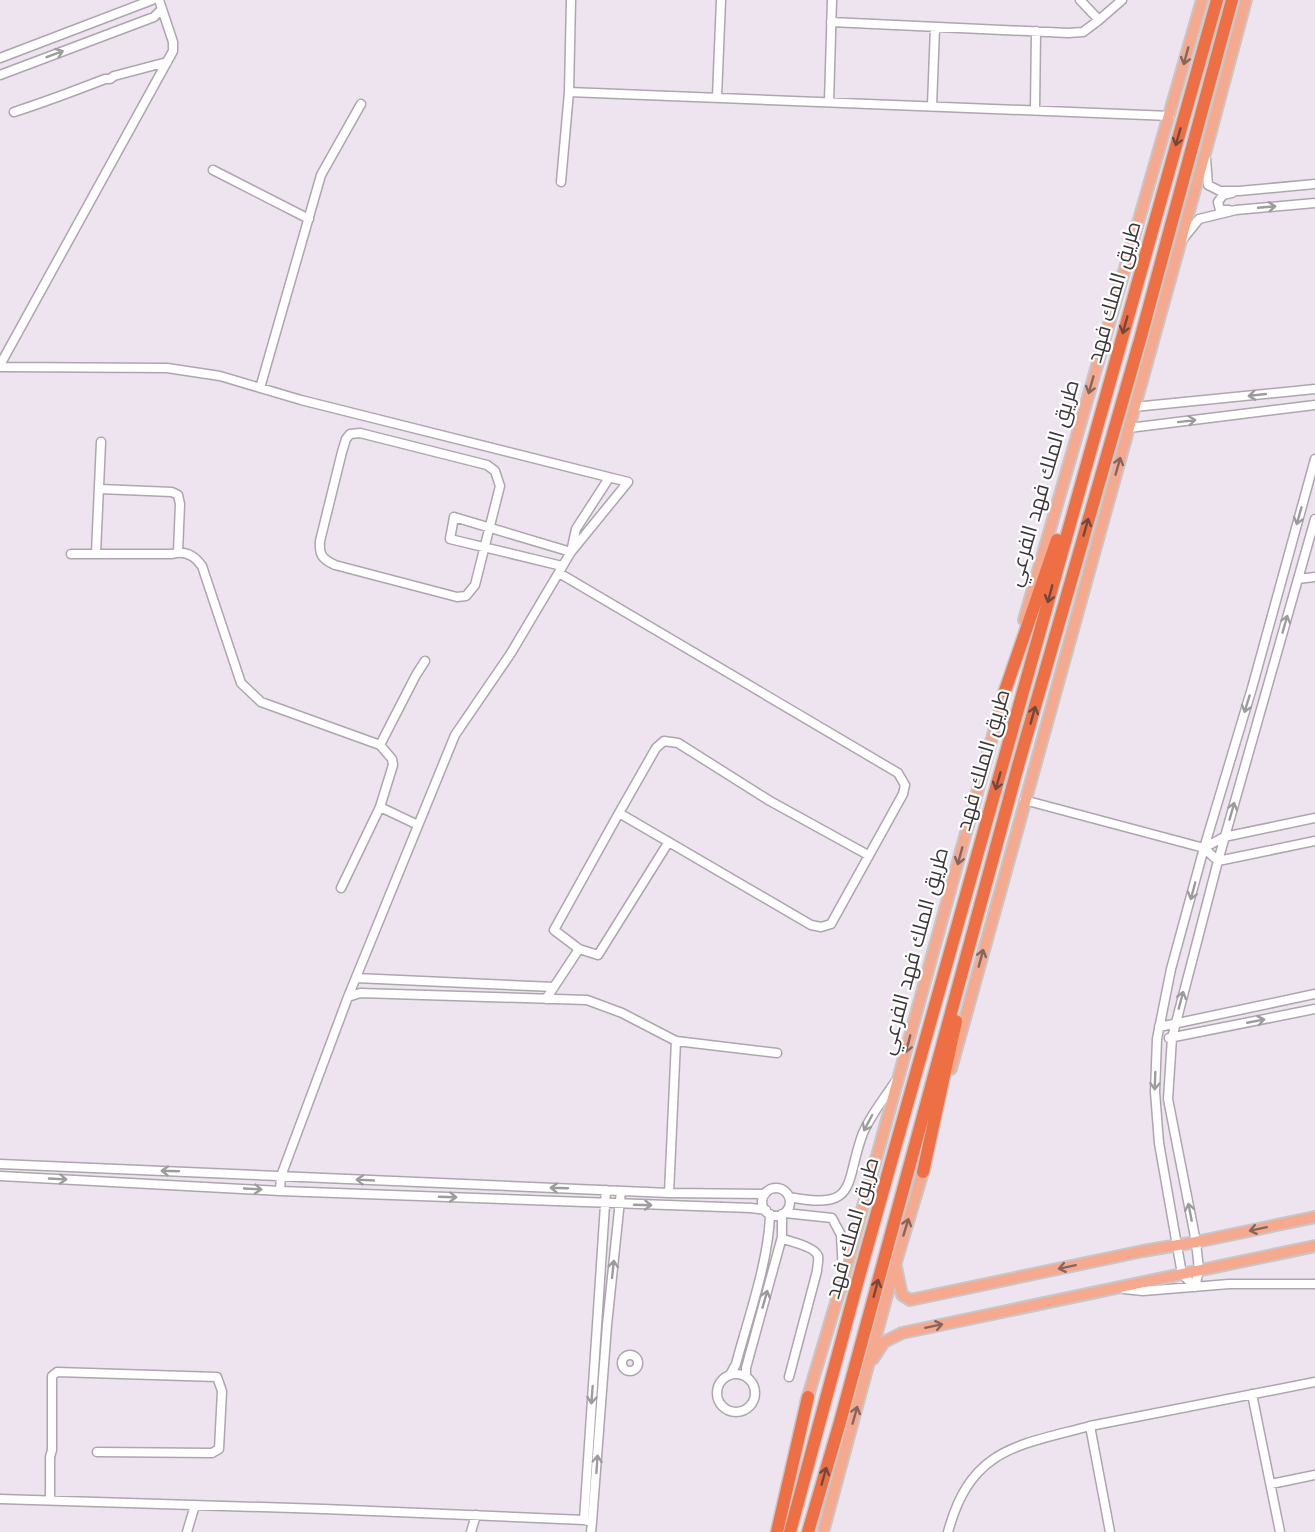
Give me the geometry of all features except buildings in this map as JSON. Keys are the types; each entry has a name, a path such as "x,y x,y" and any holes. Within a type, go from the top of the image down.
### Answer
{"highway":[{"name":"طريق الملك فهد","path":"790,1532 1097,422 1217,0"},
{"name":"طريق الملك فهد","path":"808,1532 994,855 1140,340 1232,0"},
{"path":"1005,691 1097,422"},
{"path":"923,1172 994,855"},
{"path":"777,1532 808,1397"}],"main road":[{"path":"824,1532 896,1262 923,1172 1246,0"},
{"name":"طريق الملك فهد الفرعي","path":"771,1532 900,1074 1033,585 1170,116 1200,3"},
{"path":"896,1262 902,1295 910,1300 1315,1217"},
{"path":"869,1364 884,1342 902,1333 1315,1246"}],"street":[{"path":"0,58 152,0"},
{"path":"561,182 569,92 571,0"},
{"path":"717,97 721,0"},
{"path":"829,102 832,0"},
{"path":"1080,0 1098,20"},
{"path":"831,22 1083,32 1122,0"},
{"path":"161,4 173,42 173,51 0,366 167,368 220,376 628,482 571,552 511,653 455,735 348,997 280,1176 280,1191"},
{"path":"0,75 154,17 161,4"},
{"path":"932,106 934,27"},
{"path":"1035,110 1036,31"},
{"path":"14,112 56,99 114,76 167,62"},
{"path":"569,92 1170,116"},
{"path":"260,388 321,175 361,104"},
{"path":"1206,150 1208,185 1220,191 1315,184"},
{"path":"213,170 309,219"},
{"path":"1239,191 1223,195 1218,202 1220,210 1315,203"},
{"path":"1179,244 1199,219 1236,210"},
{"path":"1134,407 1315,389"},
{"path":"1129,428 1315,405"},
{"path":"360,433 487,465 495,471 500,486 489,527 475,585 466,596 457,597 335,565 323,559 319,552 346,439 350,434 360,433"},
{"path":"96,553 101,442"},
{"path":"1195,1287 1182,1274 1175,1245 1168,1188 1159,1143 1155,1092 1157,1039 1171,969 1315,459"},
{"path":"571,552 576,529 609,478"},
{"path":"100,489 172,492 178,495 180,504 178,552"},
{"path":"571,552 454,517 450,539 561,569 898,773 905,785 903,794 831,924 821,927 811,925 620,813"},
{"path":"1195,1287 1199,1270 1196,1242 1168,1099 1172,1038 1224,837 1315,519"},
{"path":"71,554 172,554 178,552 195,557 202,566 241,683 261,702 380,745 392,759 393,765 380,807 341,888"},
{"path":"1303,560 1315,559"},
{"path":"1298,579 1315,577"},
{"path":"380,745 425,661"},
{"path":"668,843 598,955 579,949 554,930 656,748 664,741 678,743 770,801 868,855"},
{"path":"1024,800 1204,848 1218,861"},
{"path":"380,807 418,825"},
{"path":"1204,848 1224,837 1315,818"},
{"path":"1218,861 1315,841"},
{"path":"546,999 579,949"},
{"path":"356,978 554,987"},
{"path":"348,997 360,993 587,1000 622,1013 676,1041 777,1053"},
{"path":"1159,1027 1315,993"},
{"path":"1157,1039 1172,1038 1315,1009"},
{"path":"669,1193 676,1041"},
{"path":"789,1197 814,1202 831,1200 843,1193 848,1184 864,1130 900,1074"},
{"path":"0,1164 669,1193 765,1194"},
{"path":"0,1176 280,1191 751,1208 768,1212 832,1218 841,1235 843,1279"},
{"path":"730,1375 746,1376 755,1387 754,1400 749,1408 736,1413 723,1407 717,1395 721,1382 730,1375 736,1364 770,1232 768,1212 763,1201 765,1194 771,1189 779,1188 789,1197 789,1206 783,1213 781,1241 746,1368 746,1376"},
{"path":"601,1360 631,1355 636,1357 638,1365 630,1371 623,1366 601,1360 596,1352 606,1190"},
{"path":"591,1532 588,1521 601,1360 621,1191"},
{"path":"781,1241 801,1250 807,1248 818,1256 817,1271 789,1377"},
{"path":"761,1267 774,1270"},
{"path":"1120,1288 1143,1291 1229,1284 1315,1284"},
{"path":"747,1322 758,1325"},
{"path":"623,1366 622,1361 626,1356"},
{"path":"50,1499 52,1376 57,1372 217,1377 222,1391 219,1449 212,1453 97,1452"},
{"path":"948,1532 957,1505 969,1482 992,1459 1014,1446 1090,1426 1315,1382"},
{"path":"1252,1394 1281,1532"},
{"path":"1090,1426 1110,1532"},
{"path":"1271,1485 1315,1475"},
{"path":"0,1499 50,1499 588,1521"},
{"path":"187,1532 195,1505"},
{"path":"471,1532 476,1515"}]}
